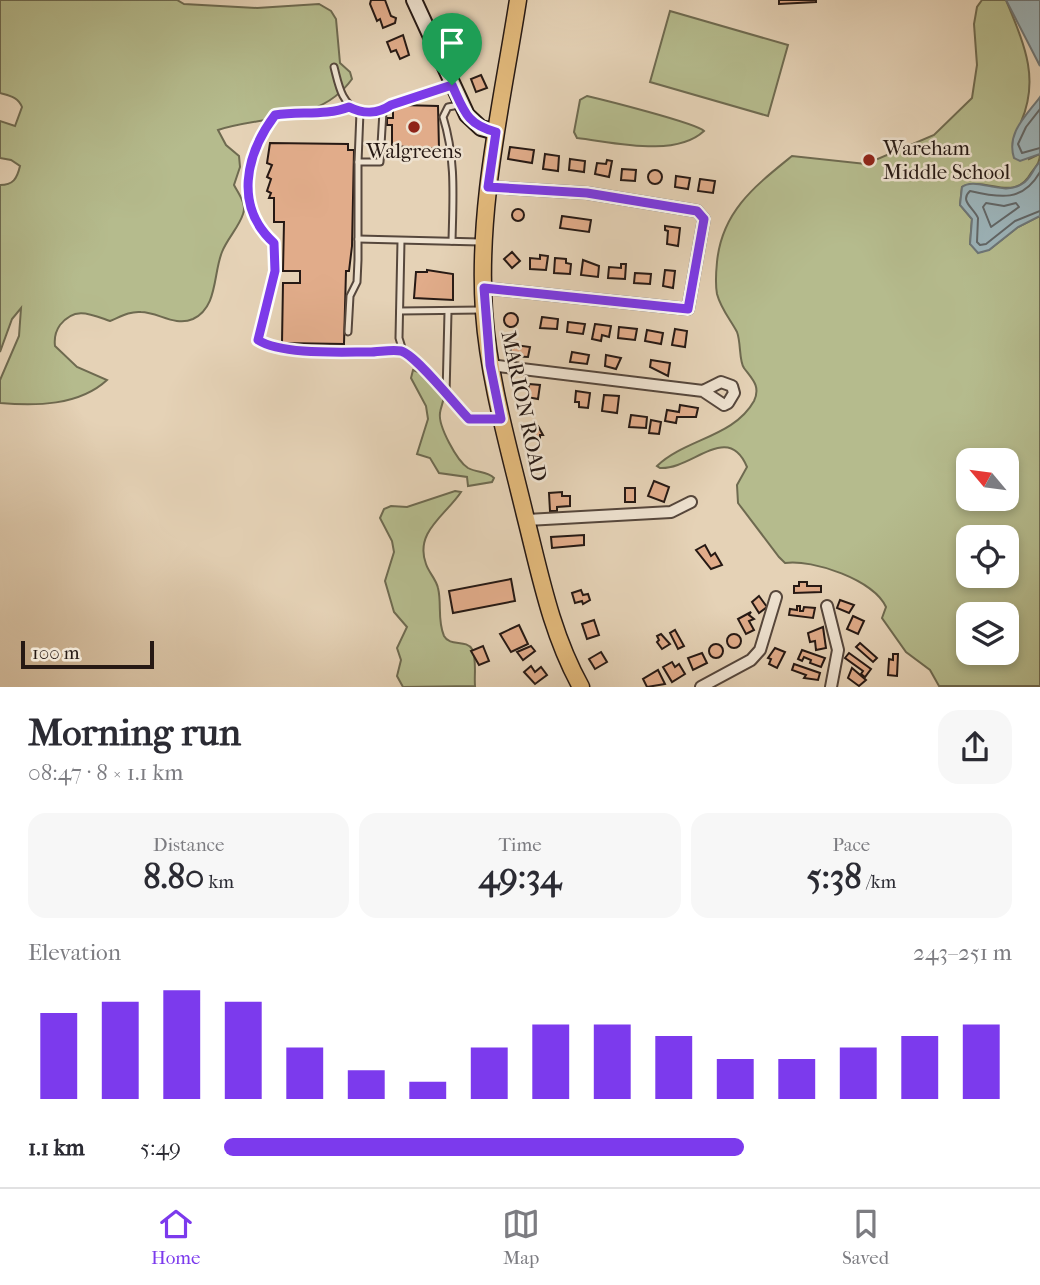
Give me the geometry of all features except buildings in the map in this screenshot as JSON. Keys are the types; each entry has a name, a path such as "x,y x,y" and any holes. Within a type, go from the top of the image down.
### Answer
{"main road":[{"path":"414,0 461,104 476,125 496,132"},
{"name":"MARION ROAD","path":"518,0 488,187 484,242 484,310 490,365 501,419 550,613 581,687"}],"street":[{"path":"484,288 688,309 704,219 697,211 587,193 488,187"},
{"path":"490,365 703,391"},
{"path":"527,520 671,512 691,502"},
{"path":"701,687 751,660 760,650 776,597"},
{"path":"827,606 834,626 837,655 831,687"}],"lane":[{"path":"334,67 341,93 349,107 360,112 383,111 391,105 452,85"},
{"path":"452,241 453,159 443,117 448,107 461,104"},
{"path":"349,107 335,112 295,111 275,115 263,131 248,170 248,201 260,230 274,243 275,271 258,340 267,345 293,349 403,351"},
{"path":"358,162 380,162 383,111"},
{"path":"348,332 350,296 357,282 360,112"},
{"path":"358,239 484,242"},
{"path":"401,241 399,338 403,351 469,419 501,419"},
{"path":"400,311 484,310"},
{"path":"446,395 448,312"}],"green space":[{"path":"0,0 177,0 184,4 257,8 319,4 331,11 336,19 340,63 350,72 352,79 339,93 308,111 218,130 226,145 239,156 240,167 234,185 242,199 244,210 222,252 207,307 201,314 186,321 141,312 129,313 110,321 83,313 71,315 58,328 55,346 77,367 107,380 83,395 42,404 0,403 0,380 19,336 21,308 12,319 0,352 0,185 14,180 20,166 11,160 0,158 0,121 15,126 22,107 16,99 0,93"},
{"path":"982,0 1006,0 1019,31 1027,61 1029,91 1021,122 1029,159 1040,154 1037,164 1024,182 1008,188 980,184 962,187 960,205 972,219 970,244 989,250 1018,227 1040,216 1040,686 939,686 930,670 906,652 882,618 886,607 869,588 842,573 811,564 785,563 779,557 738,503 737,485 747,467 739,454 730,448 708,451 672,467 657,466 668,457 734,423 745,413 756,396 755,383 742,365 737,332 716,290 720,244 742,201 792,156 866,164 934,135 972,98 977,65 974,24 977,7"},
{"path":"670,11 788,45 768,116 650,82"},
{"path":"587,96 668,117 704,131 692,139 661,146 625,145 577,138 574,132 580,100"},
{"path":"413,370 426,375 444,391 440,419 449,443 468,468 491,476 494,478 492,482 468,486 467,477 439,473 430,458 417,454 428,419 426,406 411,378"},
{"path":"455,491 461,492 428,533 423,553 438,588 444,636 450,641 466,644 474,653 475,686 403,687 397,676 401,660 397,648 407,627 394,612 385,581 394,552 392,541 380,518 384,509 391,506 407,507"}],"water":[{"path":"1006,0 1040,0 1040,66"},
{"path":"1040,97 1040,154 1020,161 1014,158 1012,149 1015,133"},
{"path":"1040,162 1040,216 1018,227 989,250 978,253 970,244 972,219 960,205 962,187 974,184 998,188 1015,187 1025,182"}],"place":[{"name":"Walgreens","path":"414,127"},
{"name":"Wareham Middle School","path":"869,160"}],"route":[{"path":"452,85 471,121 481,128 496,132 488,187 587,193 697,211 704,219 688,309 484,288 490,365 501,419 469,419 403,351 293,349 267,345 258,340 275,271 274,243 260,230 248,201 248,170 263,131 275,115 295,111 335,112 349,107 360,112 383,111 391,105 452,85"}]}
